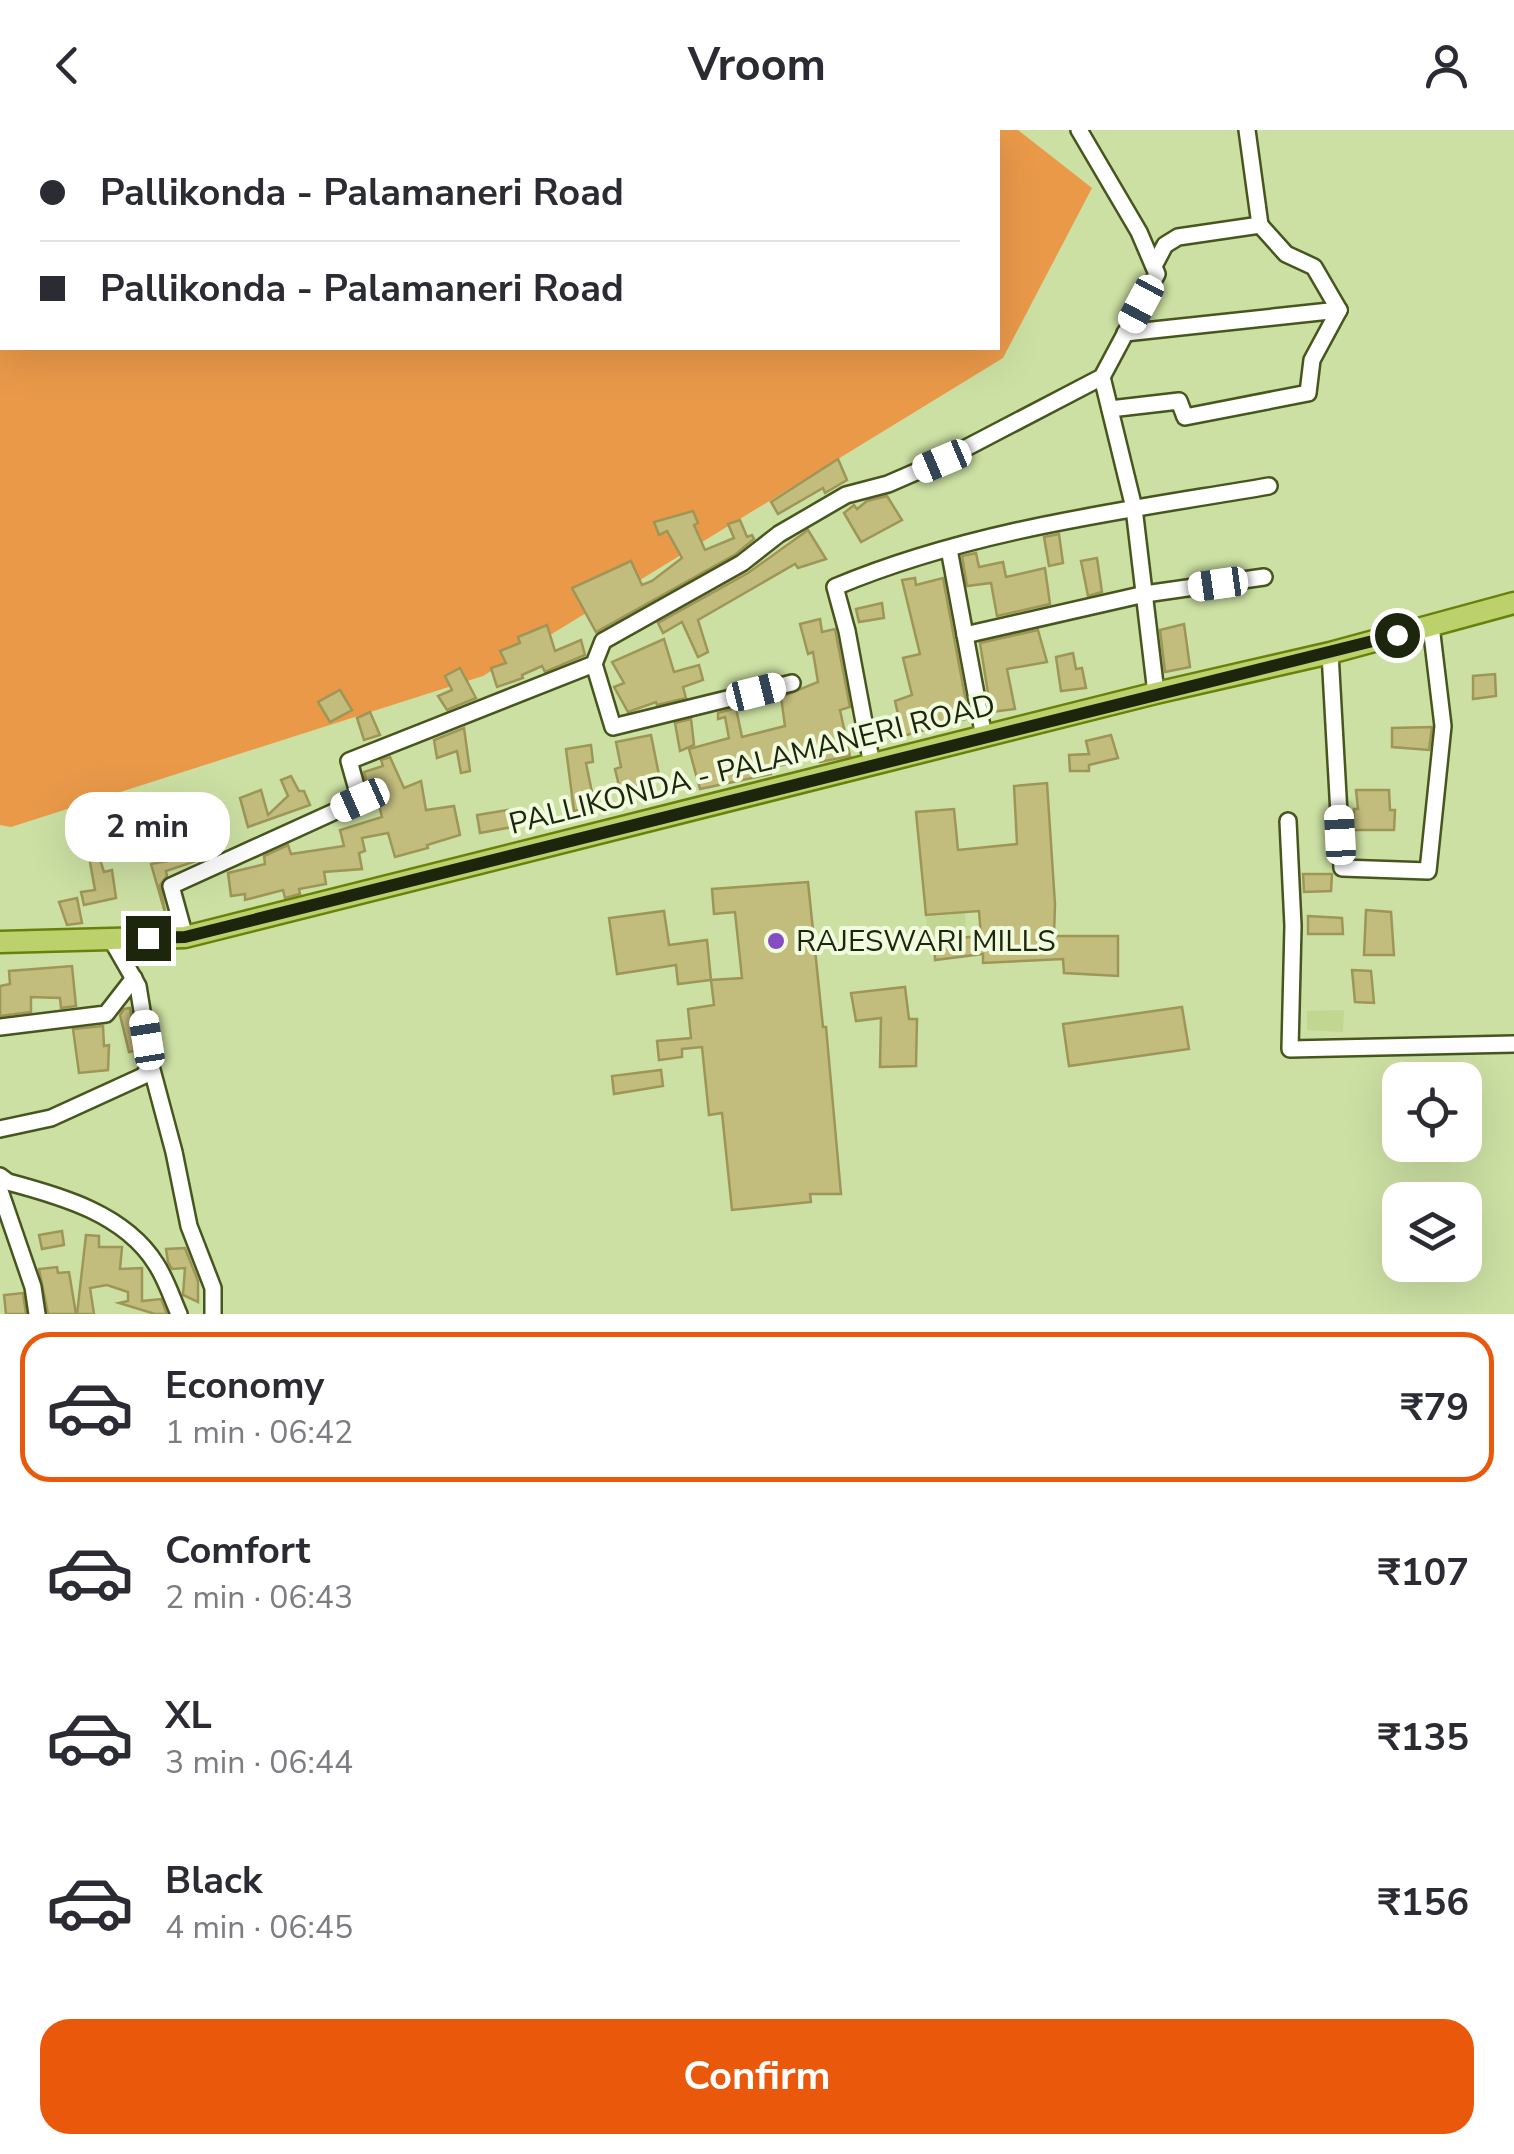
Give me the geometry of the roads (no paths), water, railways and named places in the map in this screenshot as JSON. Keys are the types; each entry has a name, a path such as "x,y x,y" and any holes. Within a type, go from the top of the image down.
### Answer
{"main road":[{"name":"PALLIKONDA - PALAMANERI ROAD","path":"0,942 185,937 1514,604"}],"street":[{"path":"792,683 612,727 594,664 602,641 742,562 779,534 846,495 888,484 942,461 1102,377 1157,274 1139,232 1079,130"},
{"path":"1247,130 1260,225 1286,254 1314,267 1338,310"},
{"path":"1154,266 1165,245 1178,237 1260,225"},
{"path":"1126,333 1338,310"},
{"path":"1110,409 1179,401 1185,417 1308,393 1312,360 1338,310"},
{"path":"1102,377 1134,508 1156,693"},
{"path":"872,765 835,587 881,568 1030,527 1270,486"},
{"path":"949,549 984,736"},
{"path":"964,635 1145,594 1264,577"},
{"path":"1330,653 1342,868 1428,871 1443,726 1431,626"},
{"path":"185,937 171,886 360,800 349,761 594,664"},
{"path":"1288,821 1293,926 1290,1050 1514,1044"},
{"path":"111,939 138,986 189,1226 213,1288 213,1314"},
{"path":"0,1027 106,1014 134,978"},
{"path":"0,1129 50,1118 143,1076 152,1066"},
{"path":"0,1176 8,1182 72,1198 119,1226 156,1262 179,1314"},
{"path":"0,1191 33,1287 36,1314"}],"place":[{"name":"RAJESWARI MILLS","path":"776,941"}]}
